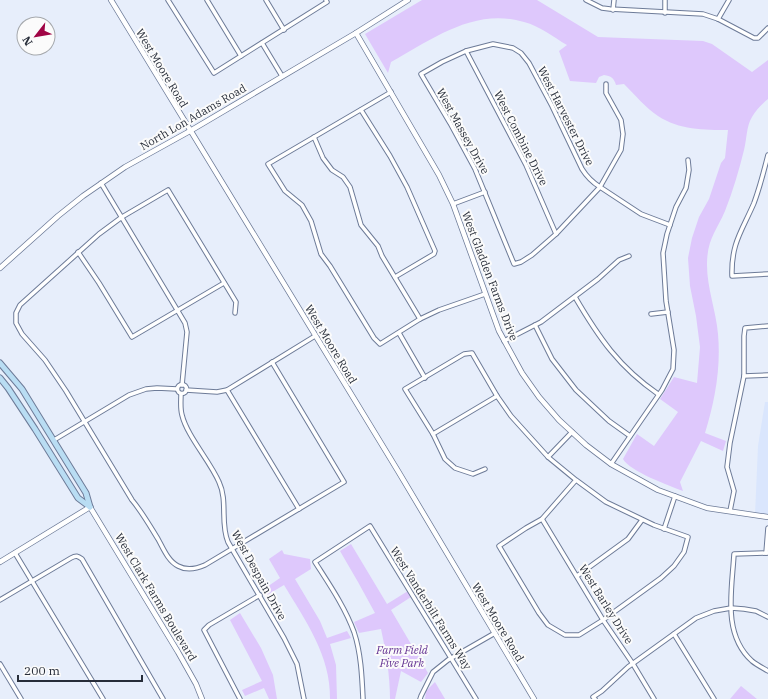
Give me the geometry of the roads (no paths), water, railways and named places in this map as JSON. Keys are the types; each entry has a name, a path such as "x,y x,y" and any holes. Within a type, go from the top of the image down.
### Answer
{"main road":[{"name":"West Clark Farms Boulevard","path":"0,364 22,389 86,493 90,507"},
{"name":"West Clark Farms Boulevard","path":"0,378 35,429 78,498 90,507"}],"street":[{"name":"West Moore Road","path":"111,0 534,699"},
{"path":"168,0 214,73 284,30 326,1"},
{"path":"207,0 242,56"},
{"path":"266,0 284,30"},
{"path":"586,0 602,8 613,10 703,14 718,19 754,38 758,38 768,28"},
{"path":"613,10 614,0"},
{"path":"664,13 665,0"},
{"path":"718,19 729,0"},
{"name":"North Lon Adams Road","path":"0,268 58,216 83,196 125,167 190,131 356,33 405,1"},
{"name":"West Gladden Farms Drive","path":"356,33 439,175 453,204 499,331 522,373 539,397 559,420 586,445 611,464 658,490 707,508 768,517"},
{"path":"262,43 282,76"},
{"name":"West Harvester Drive","path":"421,74 466,51 493,44 513,48 521,53 529,63 552,106 582,169 588,178 641,214 670,225"},
{"name":"West Combine Drive","path":"466,51 526,165 556,234"},
{"name":"West Massey Drive","path":"421,74 472,162 514,264 521,262 532,255 556,234"},
{"path":"556,234 600,187 621,150 623,134 621,120 606,93 606,84"},
{"path":"391,92 268,164 285,191 302,205 311,221 321,254 330,266 374,338 380,344 420,319 439,310 486,294"},
{"path":"361,110 390,156 407,187 435,251 434,254 395,277"},
{"path":"314,137 323,158 332,170 343,177 350,187 361,225 378,246 420,319"},
{"path":"768,155 754,203 736,242 732,259 732,276 768,274"},
{"path":"611,464 673,369 674,350 666,301 663,253 676,207 686,188 689,170 688,160"},
{"path":"101,183 185,323 187,332 182,385 185,386 186,390"},
{"path":"235,313 236,302 168,190 122,218 78,252 20,305 16,313 16,323 22,334 49,366 132,500 140,510 171,560 178,566 187,569 195,569 205,565 344,482 272,362"},
{"path":"453,204 485,192"},
{"path":"78,252 99,282 132,337 224,283"},
{"path":"504,341 535,325 598,280 619,260 629,256"},
{"path":"576,297 595,330 619,362 658,394"},
{"path":"651,314 668,312"},
{"path":"535,325 552,359 576,390 610,421 630,436"},
{"path":"730,511 734,491 727,467 730,443 744,376 745,328 768,326"},
{"path":"399,333 424,378"},
{"path":"177,389 181,394 185,393 186,390 217,392 227,390 315,336"},
{"path":"485,469 473,474 455,468 445,459 433,434 405,389 464,354 472,354 496,396 528,436 548,457 576,480 606,502 642,520 688,537 684,552 674,566 661,578 604,620 579,635 565,635 548,624 539,613 499,546 542,519 576,480"},
{"path":"744,376 768,375"},
{"path":"54,440 129,395 146,389 177,389 178,386 182,385"},
{"path":"227,390 299,509"},
{"name":"West Despain Drive","path":"181,394 182,417 187,428 220,482 223,494 225,534 232,549 284,638 297,664 304,699"},
{"path":"433,434 496,396"},
{"path":"548,457 572,432"},
{"path":"664,529 675,496"},
{"path":"0,562 90,507"},
{"name":"West Clark Farms Boulevard","path":"90,507 178,652 196,684 202,699"},
{"name":"West Barley Drive","path":"542,519 654,699"},
{"path":"577,576 628,539 642,520"},
{"name":"West Vanderbilt Farms Way","path":"363,699 362,665 354,632 342,606 315,562 370,526 476,699"},
{"path":"768,528 767,553 734,554 731,608 733,629 742,649 752,661 768,671"},
{"path":"15,552 103,699"},
{"path":"0,600 75,556 78,556 82,560 163,699"},
{"path":"240,699 204,630 209,625 260,595"},
{"path":"594,698 633,664 696,618 714,611 731,608 744,608 768,616"},
{"path":"420,699 433,672 451,658 495,633"},
{"path":"674,634 714,699"},
{"path":"0,664 21,699"}],"park label":[{"name":"Farm Field Five Park","path":"402,656"}]}
